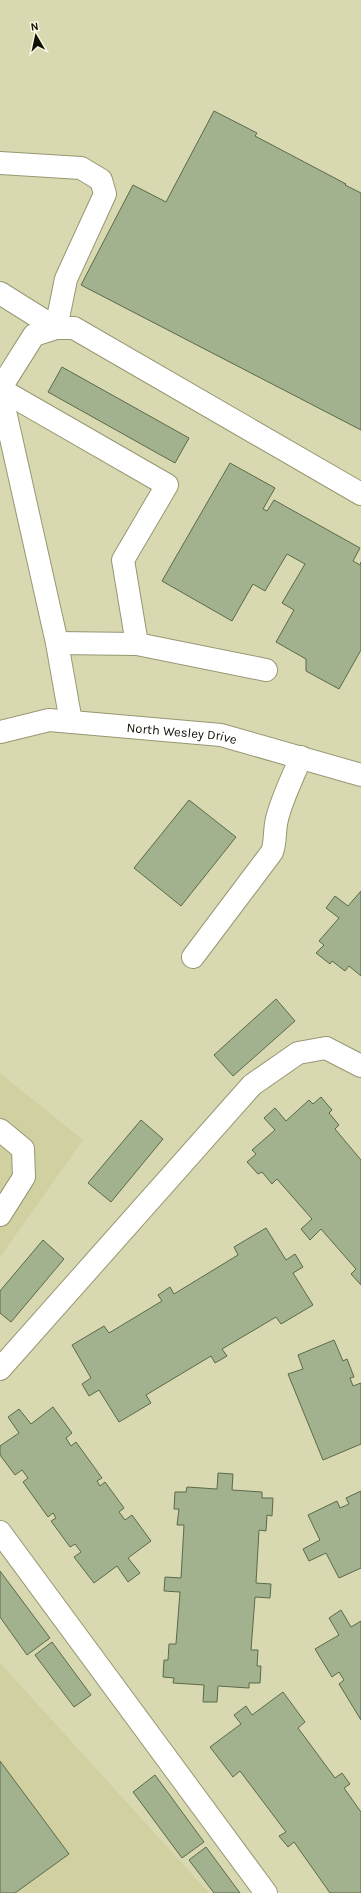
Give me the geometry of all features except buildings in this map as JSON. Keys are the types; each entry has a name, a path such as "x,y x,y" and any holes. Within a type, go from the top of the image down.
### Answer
{"street":[{"path":"0,163 81,168 101,180 105,194 66,279 56,328"},
{"path":"0,293 56,328"},
{"path":"71,722 57,643 5,439 0,389 34,335 56,328 74,328 361,494"},
{"path":"0,389 168,485 123,560 137,644"},
{"path":"57,643 137,644 266,670"},
{"name":"North Wesley Drive","path":"0,732 49,720 221,734 300,757 357,767"},
{"path":"193,957 272,852 275,845 277,817 300,757"},
{"path":"0,1369 252,1085 298,1053 326,1048 361,1066"},
{"path":"0,1130 23,1149 24,1177 0,1215"},
{"path":"0,1532 266,1893"}],"shaded area":[{"path":"0,1073 83,1140 0,1257"},
{"path":"0,1663 209,1893 0,1893"}]}
